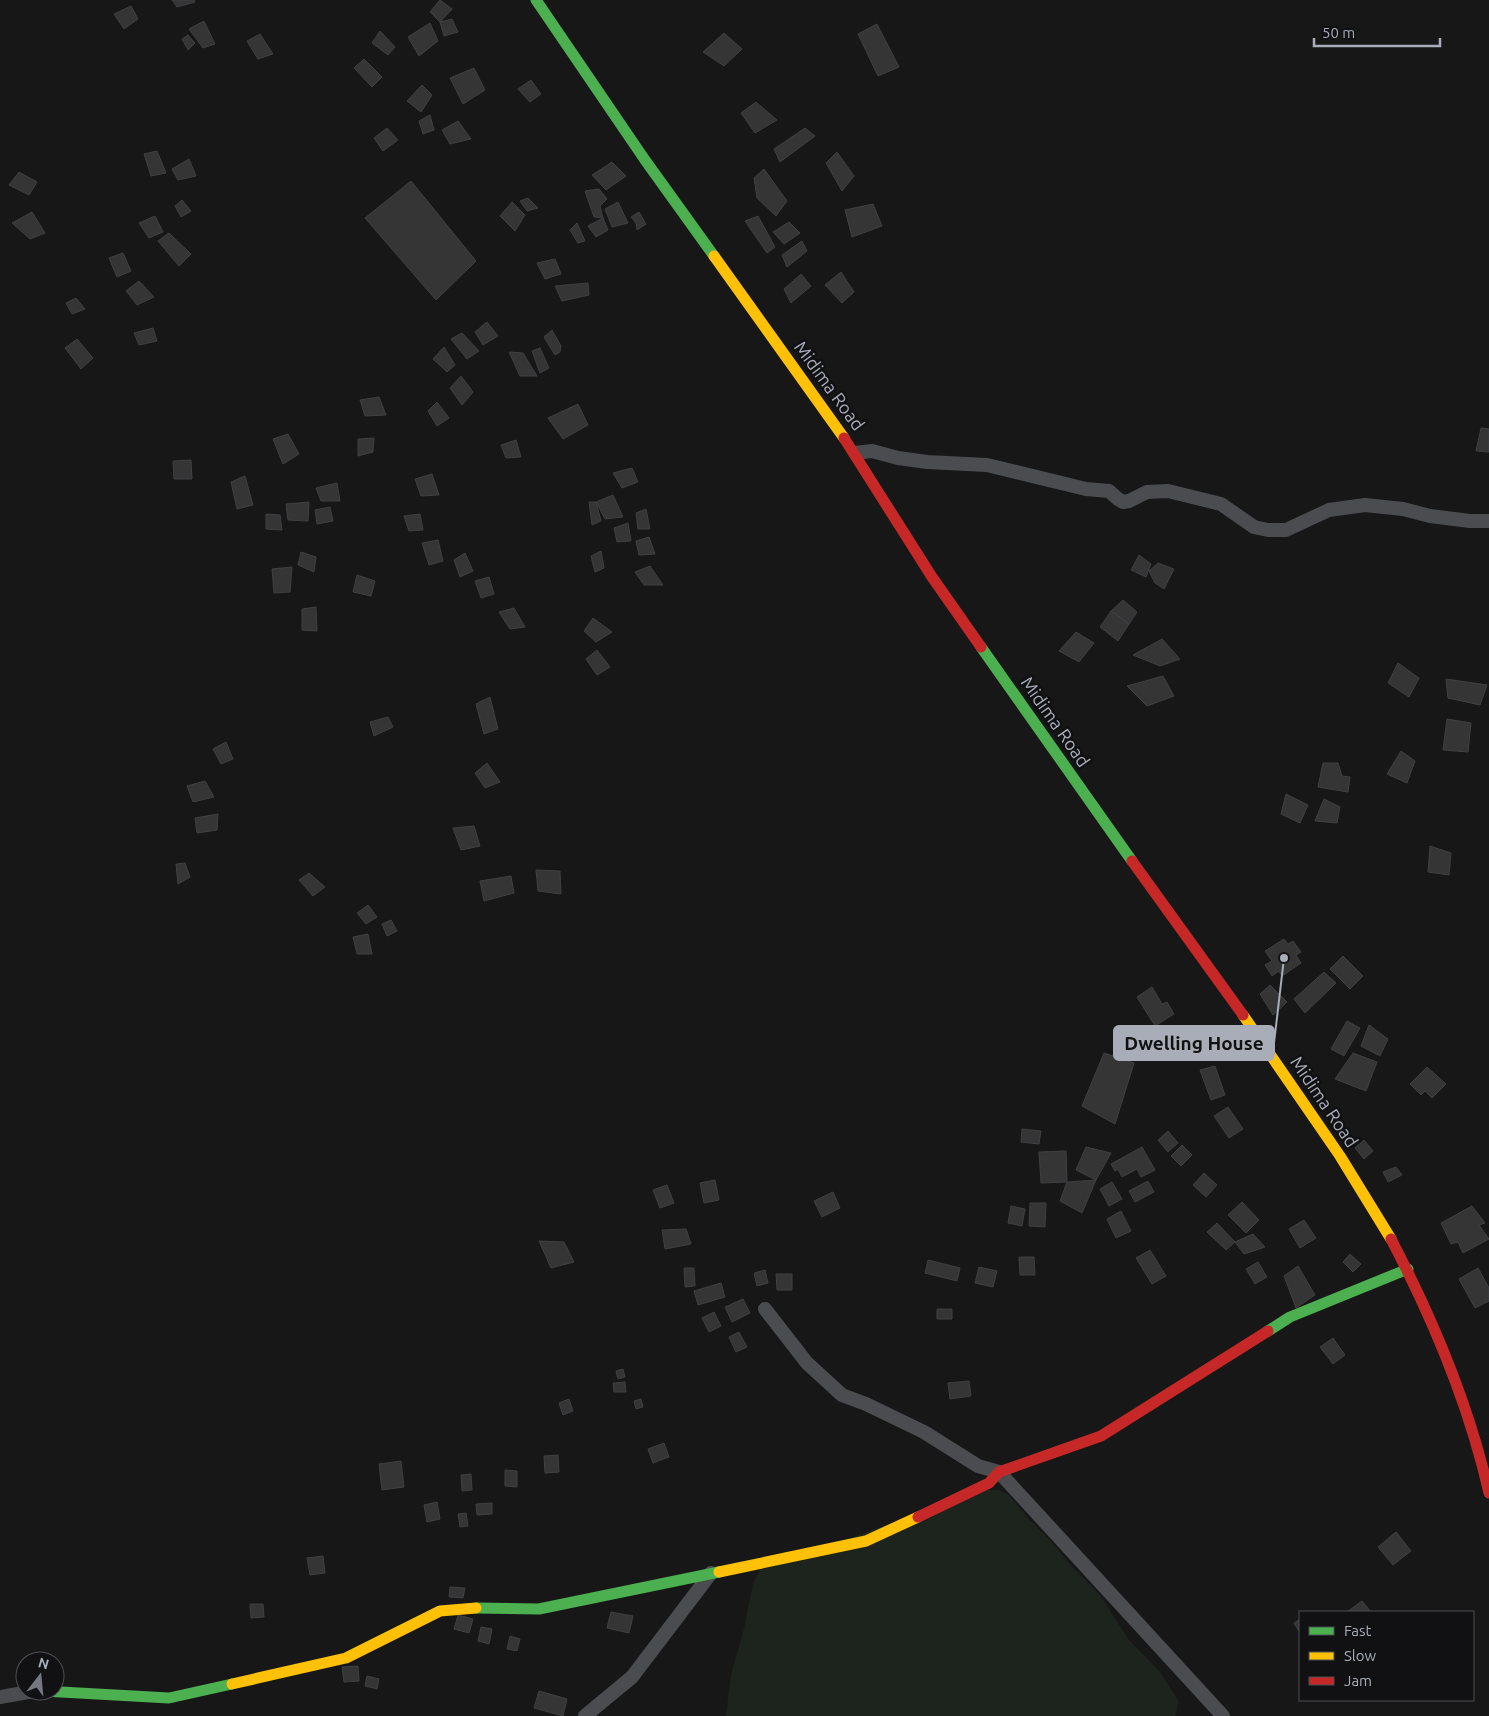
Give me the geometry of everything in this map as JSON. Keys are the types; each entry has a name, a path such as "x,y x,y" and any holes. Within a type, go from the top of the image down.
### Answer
{"main road":[{"name":"Midima Road","path":"536,0 651,168 856,453 932,577 1148,884 1265,1046 1387,1232 1408,1269 1454,1379 1484,1466 1489,1493"},
{"path":"65,1692 169,1698 346,1658 440,1611 463,1608 539,1609 866,1541 989,1483 999,1472 1101,1436 1290,1317 1408,1269"}],"street":[{"path":"856,453 872,451 898,458 927,462 987,465 1086,489 1109,491 1123,502 1147,492 1168,490 1221,504 1254,526 1268,530 1286,530 1329,510 1365,505 1403,509 1430,516 1470,521 1489,521"},
{"path":"765,1309 808,1363 842,1395 866,1404 924,1432 978,1466 999,1472 1223,1716"},
{"path":"585,1716 632,1677 711,1573"},
{"path":"0,1696 15,1694"}],"shaded area":[{"path":"984,1490 999,1490 1009,1495 1100,1595 1129,1640 1160,1672 1179,1702 1175,1716 726,1716 731,1674 743,1633 753,1584 760,1570"}],"building":[{"path":"172,0 194,0 195,2 177,7"},
{"path":"440,0 452,9 440,22 430,12"},
{"path":"131,6 138,19 124,29 114,14"},
{"path":"452,19 458,32 444,36 440,22"},
{"path":"204,21 215,44 203,48 189,29"},
{"path":"430,23 438,41 419,56 408,37"},
{"path":"877,24 899,67 878,76 858,34"},
{"path":"380,31 395,47 388,55 372,43"},
{"path":"724,33 742,49 724,66 703,52"},
{"path":"260,34 273,54 258,59 247,41"},
{"path":"188,35 195,43 188,50 182,39"},
{"path":"364,59 382,77 372,87 354,68"},
{"path":"474,68 485,90 463,104 450,78"},
{"path":"531,80 541,94 530,102 518,89"},
{"path":"422,85 432,95 421,112 407,101"},
{"path":"756,102 777,120 755,133 741,113"},
{"path":"430,115 434,130 423,134 419,121"},
{"path":"458,121 471,139 450,144 442,130"},
{"path":"387,128 398,140 383,151 374,138"},
{"path":"805,128 815,136 780,162 774,149"},
{"path":"157,151 166,173 151,176 144,154"},
{"path":"837,152 854,176 842,191 826,163"},
{"path":"189,159 196,176 178,180 172,169"},
{"path":"612,162 626,176 606,190 592,175"},
{"path":"764,169 787,201 776,216 757,198 754,178"},
{"path":"19,172 37,182 29,195 9,185"},
{"path":"411,181 476,261 436,300 365,218"},
{"path":"599,189 607,199 600,206 603,218 594,217 585,191"},
{"path":"528,198 538,208 527,211 520,201"},
{"path":"182,200 191,211 181,217 175,206"},
{"path":"512,202 525,215 515,231 500,216"},
{"path":"618,202 628,223 612,227 605,209"},
{"path":"873,204 882,226 852,237 845,210"},
{"path":"32,212 45,233 30,239 12,223"},
{"path":"639,212 646,224 637,230 636,223 631,217"},
{"path":"155,216 163,232 149,238 139,223"},
{"path":"758,216 775,247 767,253 745,221"},
{"path":"603,218 608,230 596,237 588,226"},
{"path":"789,222 800,233 784,244 773,232"},
{"path":"577,223 585,241 578,243 570,230"},
{"path":"169,233 191,254 179,266 158,241"},
{"path":"802,241 807,251 787,267 782,255"},
{"path":"123,253 131,271 117,277 109,258"},
{"path":"555,259 561,274 545,279 537,263"},
{"path":"841,272 854,292 842,303 825,285"},
{"path":"801,274 811,286 791,303 784,289"},
{"path":"139,281 154,297 137,305 126,291"},
{"path":"588,283 589,295 562,301 555,286"},
{"path":"76,298 85,309 72,314 66,303"},
{"path":"487,322 498,336 483,345 475,332"},
{"path":"153,328 157,341 139,345 134,333"},
{"path":"552,330 561,346 560,352 555,355 544,337"},
{"path":"462,333 479,351 467,359 451,339"},
{"path":"77,339 93,358 81,369 65,348"},
{"path":"444,347 455,365 447,372 433,359"},
{"path":"540,348 549,368 540,373 532,351"},
{"path":"509,352 523,353 537,376 520,376"},
{"path":"461,376 473,392 462,405 450,388"},
{"path":"379,397 386,415 365,416 360,400"},
{"path":"437,402 449,418 437,426 428,411"},
{"path":"578,404 588,425 563,439 548,418"},
{"path":"1481,428 1489,429 1489,452 1476,451"},
{"path":"288,434 299,454 283,464 273,439"},
{"path":"374,438 373,452 358,456 358,439"},
{"path":"516,440 521,457 506,458 501,445"},
{"path":"191,460 192,479 174,479 173,461"},
{"path":"632,468 638,482 622,488 613,473"},
{"path":"432,474 439,495 421,496 415,479"},
{"path":"245,476 253,505 237,509 231,482"},
{"path":"337,483 340,501 321,501 316,488"},
{"path":"613,495 623,517 605,519 596,502"},
{"path":"309,502 308,521 288,520 286,504"},
{"path":"589,502 596,502 601,521 592,525"},
{"path":"330,507 333,521 317,524 315,510"},
{"path":"646,509 650,529 638,529 636,513"},
{"path":"266,514 280,515 282,530 266,529"},
{"path":"420,514 423,530 409,531 404,516"},
{"path":"628,523 631,541 617,542 614,528"},
{"path":"649,537 655,554 639,555 636,541"},
{"path":"438,540 443,561 429,565 422,543"},
{"path":"601,551 604,568 595,572 591,556"},
{"path":"301,552 316,557 314,572 298,565"},
{"path":"465,553 473,571 460,577 454,560"},
{"path":"1139,555 1151,564 1146,577 1131,570"},
{"path":"1158,563 1174,569 1164,589 1155,583 1149,571"},
{"path":"650,566 663,585 644,585 635,572"},
{"path":"292,567 290,592 274,593 272,569"},
{"path":"357,575 375,581 371,596 353,592"},
{"path":"489,577 494,594 481,598 475,581"},
{"path":"1123,600 1137,612 1129,624 1111,611"},
{"path":"316,607 317,631 302,630 302,609"},
{"path":"514,608 525,627 510,629 499,612"},
{"path":"1111,611 1129,624 1118,641 1100,627"},
{"path":"593,618 612,632 596,642 584,631"},
{"path":"1076,632 1094,643 1079,662 1059,651"},
{"path":"1162,639 1180,659 1160,666 1133,655"},
{"path":"597,650 610,667 597,675 586,659"},
{"path":"1398,663 1419,678 1409,697 1388,683"},
{"path":"1163,676 1174,696 1147,706 1127,686"},
{"path":"1446,679 1487,685 1480,705 1448,698"},
{"path":"490,697 498,729 484,734 476,704"},
{"path":"388,717 393,727 374,736 370,722"},
{"path":"1447,719 1471,723 1468,752 1443,750"},
{"path":"226,742 233,759 221,764 213,749"},
{"path":"1401,751 1415,761 1407,783 1387,774"},
{"path":"487,763 500,782 485,788 475,773"},
{"path":"1323,763 1338,763 1342,776 1350,777 1348,792 1318,787"},
{"path":"205,781 214,797 193,802 187,786"},
{"path":"1286,794 1308,805 1300,823 1281,814"},
{"path":"1324,799 1340,807 1337,823 1315,821"},
{"path":"218,814 217,830 197,833 195,818"},
{"path":"474,826 480,846 461,850 453,828"},
{"path":"1430,846 1451,853 1449,875 1428,872"},
{"path":"185,863 190,877 178,884 176,864"},
{"path":"536,870 560,871 561,894 538,891"},
{"path":"309,873 325,887 313,896 299,880"},
{"path":"511,876 514,893 484,901 480,881"},
{"path":"368,905 377,917 366,924 357,913"},
{"path":"391,920 397,931 387,936 382,924"},
{"path":"368,934 372,954 357,954 353,937"},
{"path":"1284,939 1288,944 1293,941 1301,952 1296,955 1301,963 1282,976 1279,971 1272,976 1265,965 1272,961 1265,951"},
{"path":"1343,956 1363,976 1350,989 1330,969"},
{"path":"1324,972 1336,983 1305,1013 1294,999"},
{"path":"1270,985 1287,1002 1273,1015 1260,994"},
{"path":"1152,987 1162,1004 1167,1002 1174,1014 1155,1026 1137,997"},
{"path":"1347,1021 1360,1028 1344,1056 1331,1049"},
{"path":"1369,1025 1388,1039 1380,1056 1361,1046"},
{"path":"1104,1053 1134,1063 1115,1124 1082,1106"},
{"path":"1353,1053 1377,1062 1366,1091 1335,1079"},
{"path":"1215,1066 1225,1095 1211,1100 1200,1070"},
{"path":"1427,1067 1446,1084 1432,1098 1425,1091 1421,1095 1410,1084"},
{"path":"1228,1107 1243,1129 1229,1138 1214,1116"},
{"path":"1022,1129 1041,1131 1039,1144 1021,1142"},
{"path":"1168,1131 1178,1143 1168,1152 1158,1140"},
{"path":"1364,1140 1373,1151 1364,1159 1355,1148"},
{"path":"1182,1145 1192,1155 1181,1166 1171,1156"},
{"path":"1086,1147 1111,1153 1096,1180 1076,1170"},
{"path":"1142,1147 1155,1170 1141,1177 1137,1169 1122,1177 1118,1169 1115,1171 1111,1164"},
{"path":"1066,1151 1067,1182 1041,1183 1039,1152"},
{"path":"1396,1167 1402,1175 1388,1182 1383,1172"},
{"path":"1204,1173 1217,1185 1206,1197 1193,1185"},
{"path":"715,1180 719,1200 704,1203 700,1183"},
{"path":"1096,1180 1082,1213 1060,1201 1067,1182"},
{"path":"1148,1181 1154,1192 1135,1202 1129,1191"},
{"path":"1112,1182 1122,1199 1109,1206 1100,1189"},
{"path":"667,1185 674,1203 660,1208 653,1190"},
{"path":"833,1192 840,1208 822,1217 814,1201"},
{"path":"1242,1202 1259,1220 1246,1233 1228,1215"},
{"path":"1030,1203 1046,1203 1045,1227 1029,1226"},
{"path":"1011,1206 1025,1209 1022,1226 1008,1223"},
{"path":"1472,1206 1485,1223 1479,1225 1489,1239 1463,1253 1458,1242 1451,1244 1441,1223"},
{"path":"1121,1211 1131,1231 1116,1238 1107,1219"},
{"path":"1304,1220 1316,1238 1300,1248 1289,1229"},
{"path":"1217,1223 1235,1242 1226,1250 1207,1232"},
{"path":"686,1229 691,1244 665,1249 662,1230"},
{"path":"1253,1234 1265,1247 1244,1254 1235,1242"},
{"path":"539,1241 564,1242 574,1262 551,1268"},
{"path":"1150,1250 1166,1276 1152,1284 1136,1258"},
{"path":"1350,1254 1361,1264 1353,1272 1343,1262"},
{"path":"1019,1257 1034,1257 1035,1275 1020,1275"},
{"path":"928,1260 960,1268 957,1281 925,1273"},
{"path":"1258,1262 1267,1277 1255,1284 1246,1269"},
{"path":"1298,1266 1315,1295 1296,1308 1284,1276"},
{"path":"979,1267 997,1271 993,1287 975,1283"},
{"path":"684,1268 694,1268 695,1286 685,1287"},
{"path":"1478,1268 1489,1288 1489,1301 1475,1308 1459,1279"},
{"path":"765,1270 768,1283 757,1286 754,1273"},
{"path":"776,1274 792,1274 792,1290 777,1290"},
{"path":"721,1283 725,1297 698,1305 694,1291"},
{"path":"743,1299 750,1313 732,1322 725,1307"},
{"path":"937,1309 952,1309 952,1319 937,1319"},
{"path":"714,1312 721,1326 709,1332 702,1318"},
{"path":"739,1332 747,1347 736,1352 729,1337"},
{"path":"1333,1338 1345,1355 1333,1364 1320,1347"},
{"path":"623,1369 625,1377 618,1379 616,1371"},
{"path":"969,1381 971,1396 950,1399 948,1383"},
{"path":"625,1382 626,1392 614,1392 613,1383"},
{"path":"569,1399 573,1411 563,1415 559,1403"},
{"path":"641,1399 643,1407 636,1409 634,1401"},
{"path":"664,1443 669,1457 653,1463 648,1449"},
{"path":"558,1455 559,1472 545,1473 544,1456"},
{"path":"401,1461 404,1487 382,1490 379,1464"},
{"path":"505,1470 517,1471 517,1487 505,1486"},
{"path":"471,1474 472,1490 462,1491 461,1475"},
{"path":"437,1502 440,1519 427,1522 424,1505"},
{"path":"492,1503 492,1514 477,1515 476,1504"},
{"path":"466,1513 468,1526 460,1527 458,1514"},
{"path":"1396,1532 1411,1551 1393,1565 1378,1547"},
{"path":"323,1556 325,1573 310,1575 307,1558"},
{"path":"450,1587 465,1588 463,1598 449,1597"},
{"path":"1362,1601 1370,1611 1348,1611"},
{"path":"250,1604 263,1604 264,1617 251,1618"},
{"path":"611,1612 633,1616 629,1633 607,1628"},
{"path":"458,1615 473,1619 469,1633 454,1629"},
{"path":"1299,1620 1299,1631 1294,1623"},
{"path":"481,1627 492,1629 489,1644 478,1641"},
{"path":"510,1636 520,1639 517,1651 507,1649"},
{"path":"358,1666 359,1681 344,1682 342,1667"},
{"path":"367,1676 379,1679 377,1689 365,1686"},
{"path":"539,1691 567,1699 563,1716 534,1708"}],"traffic: fast":[{"path":"536,0 645,160 714,256"},
{"path":"981,647 1132,861"},
{"path":"1268,1331 1290,1317 1408,1269"},
{"path":"476,1608 539,1609 719,1572"},
{"path":"65,1692 169,1698 232,1684"}],"traffic: slow":[{"path":"714,256 844,438"},
{"path":"1243,1015 1340,1156 1391,1239"},
{"path":"719,1572 866,1541 918,1517"},
{"path":"232,1684 346,1658 440,1611 476,1608"}],"traffic: jam":[{"path":"844,438 932,577 981,647"},
{"path":"1132,861 1243,1015"},
{"path":"1391,1239 1421,1300 1448,1363 1471,1427 1489,1493"},
{"path":"918,1517 989,1483 999,1472 1101,1436 1268,1331"}],"place":[{"name":"Dwelling House","path":"1284,958"}]}
